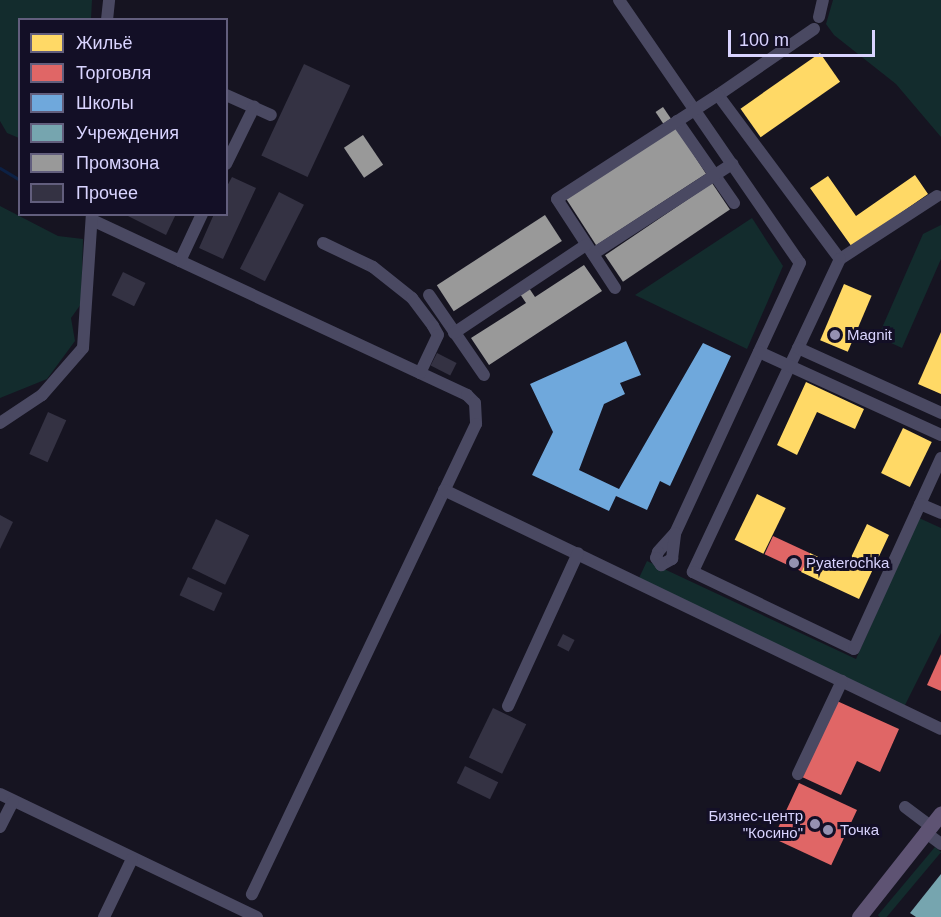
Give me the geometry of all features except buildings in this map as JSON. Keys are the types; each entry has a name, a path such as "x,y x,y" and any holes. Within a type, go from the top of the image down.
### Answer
{"main road":[{"path":"859,917 941,813"}],"street":[{"path":"107,18 109,0"},
{"path":"619,0 657,66 694,110 800,263 675,533"},
{"path":"615,288 557,199 718,95 816,23 823,0"},
{"path":"718,95 840,259"},
{"path":"228,96 271,115"},
{"path":"228,160 254,107"},
{"path":"677,121 734,203"},
{"path":"454,333 732,164"},
{"path":"937,196 840,259 693,572 854,649 941,458"},
{"path":"180,261 201,216"},
{"path":"0,423 42,395 83,348 92,217 180,261 467,394 475,403 476,424 252,894"},
{"path":"323,243 373,267 412,298 433,326 438,335 420,373"},
{"path":"429,295 484,375"},
{"path":"798,348 941,413"},
{"path":"759,352 941,435"},
{"path":"444,490 941,729"},
{"path":"920,504 941,513"},
{"path":"508,706 578,553"},
{"path":"798,774 842,681"},
{"path":"0,794 257,917"},
{"path":"0,827 14,802"},
{"path":"905,807 941,844"},
{"path":"104,917 132,859"}],"green space":[{"path":"0,0 92,0 91,18 18,18 18,138 7,133 0,121"},
{"path":"833,0 941,0 941,137 896,84 834,35 826,24"},
{"path":"0,206 58,236 83,239 81,304 71,318 75,341 47,379 0,398"},
{"path":"752,218 783,266 747,349 635,295"},
{"path":"941,225 941,259 902,348 878,337 923,234"},
{"path":"919,518 941,528 941,633 904,707 639,578 647,561 856,659"},
{"path":"935,847 941,852 887,917 880,917 878,915"}],"waterway":[{"path":"0,168 18,179"}],"place":[{"name":"Magnit","path":"835,335"},
{"name":"Pyaterochka","path":"794,563"},
{"name":"Бизнес-центр \"Косино\"","path":"815,824"},
{"name":"Точка","path":"828,830"}]}
